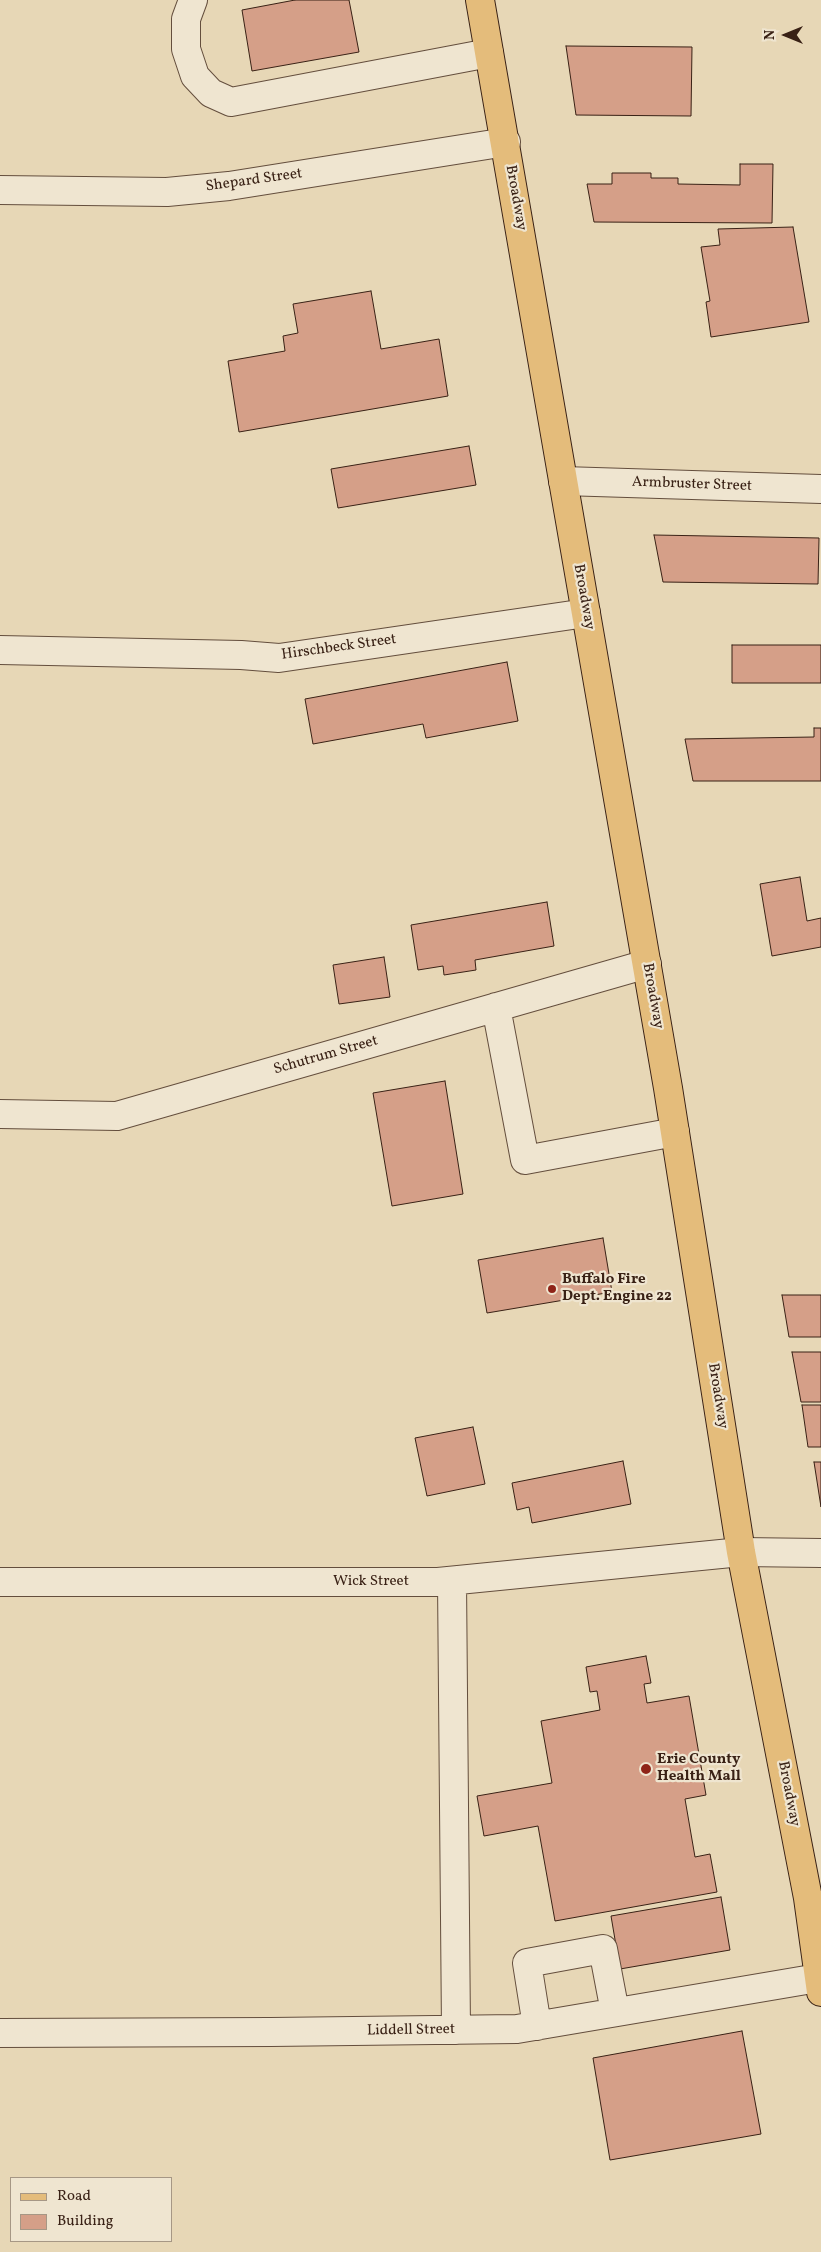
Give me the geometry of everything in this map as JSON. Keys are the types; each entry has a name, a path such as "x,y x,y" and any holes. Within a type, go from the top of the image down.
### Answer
{"main road":[{"name":"Broadway","path":"480,0 647,964 741,1552 808,1898 820,1985"}],"street":[{"path":"193,0 186,19 186,49 195,76 211,93 231,102 489,53"},
{"name":"Shepard Street","path":"0,190 167,192 229,186 506,142"},
{"name":"Armbruster Street","path":"563,481 821,489"},
{"name":"Hirschbeck Street","path":"0,650 241,655 279,658 586,613"},
{"name":"Schutrum Street","path":"0,1114 117,1116 647,964"},
{"path":"496,1007 525,1160 675,1132"},
{"name":"Wick Street","path":"0,1582 452,1581 741,1552 821,1552"},
{"path":"452,1581 456,2030"},
{"path":"537,2026 527,1963 603,1949 615,2012"},
{"name":"Liddell Street","path":"0,2032 517,2029 615,2012 820,1985"}],"building":[{"path":"295,0 349,0 359,52 252,71 242,10"},
{"path":"566,46 692,47 691,116 576,115"},
{"path":"740,164 773,164 772,223 594,222 587,184 612,184 612,173 651,173 651,178 678,178 678,184 740,185"},
{"path":"793,227 809,322 711,337 706,302 710,301 701,247 720,245 718,229"},
{"path":"371,291 381,349 439,339 448,396 239,432 228,361 285,351 283,336 298,333 293,304"},
{"path":"469,446 476,485 338,508 331,469"},
{"path":"654,535 819,538 818,584 663,582"},
{"path":"732,645 821,645 821,683 732,683"},
{"path":"507,662 518,721 426,738 423,724 313,744 305,699"},
{"path":"814,728 821,728 821,781 693,781 685,739 814,737"},
{"path":"800,877 807,921 821,918 821,947 772,956 760,884"},
{"path":"547,902 554,946 475,960 476,970 444,975 443,966 418,970 411,925"},
{"path":"384,957 390,997 339,1004 333,965"},
{"path":"445,1081 463,1194 392,1206 373,1093"},
{"path":"603,1238 612,1292 487,1313 478,1260"},
{"path":"782,1295 821,1295 821,1337 789,1337"},
{"path":"792,1352 821,1352 821,1402 801,1402"},
{"path":"802,1405 821,1405 821,1447 808,1447"},
{"path":"473,1427 485,1484 427,1496 415,1438"},
{"path":"623,1461 631,1504 532,1523 529,1507 517,1510 512,1483"},
{"path":"814,1462 821,1462 821,1507"},
{"path":"646,1656 651,1683 644,1684 647,1703 689,1696 706,1795 685,1799 695,1857 710,1854 717,1892 555,1921 538,1826 484,1836 477,1796 552,1783 541,1721 600,1710 597,1691 590,1692 586,1667"},
{"path":"721,1897 730,1950 620,1969 611,1916"},
{"path":"742,2031 761,2134 610,2160 593,2058"}],"place":[{"name":"Buffalo Fire Dept. Engine 22","path":"552,1289"},
{"name":"Erie County Health Mall","path":"646,1769"}]}
